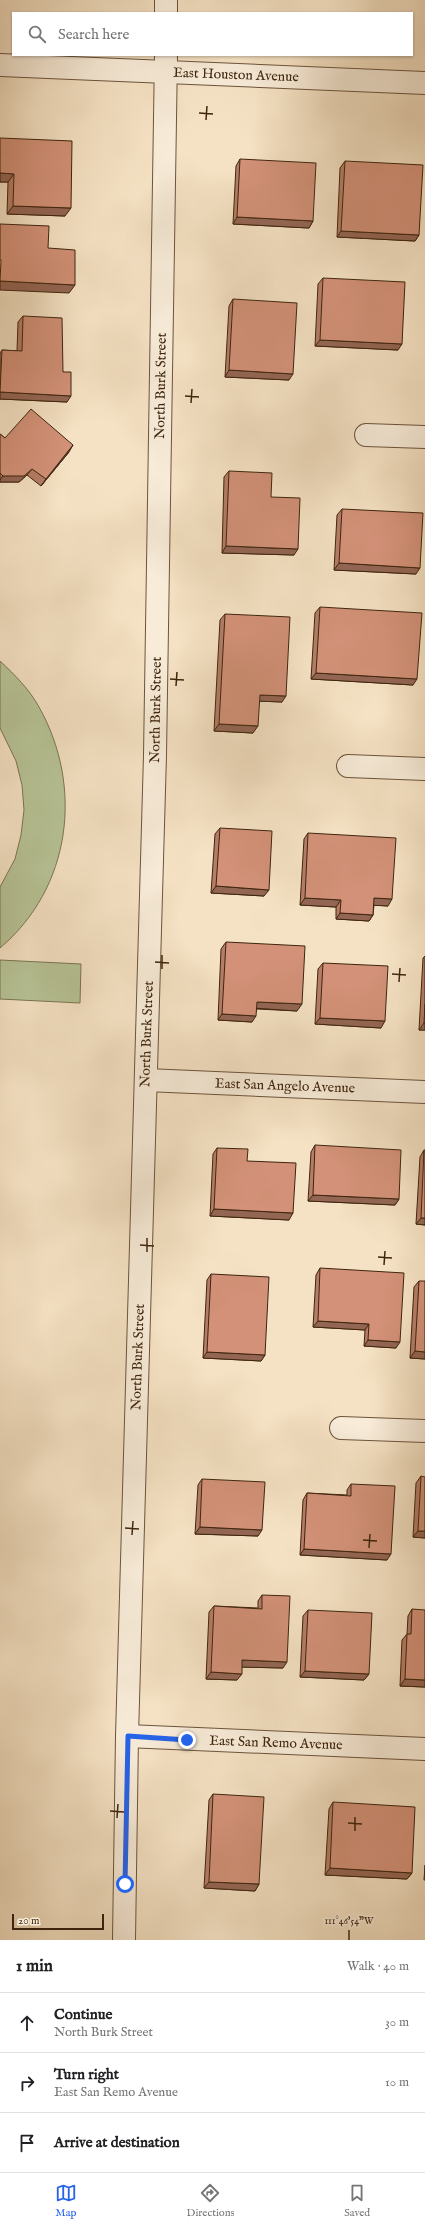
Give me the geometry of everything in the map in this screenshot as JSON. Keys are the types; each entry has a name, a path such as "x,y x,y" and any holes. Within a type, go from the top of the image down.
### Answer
{"street":[{"path":"166,0 166,12"},
{"name":"East Houston Avenue","path":"0,65 166,63 425,83"},
{"name":"North Burk Street","path":"124,1940 128,1736 155,754 166,63"},
{"path":"366,435 425,438"},
{"path":"348,766 425,769"},
{"name":"East San Angelo Avenue","path":"146,1080 425,1092"},
{"path":"341,1428 425,1431"},
{"name":"East San Remo Avenue","path":"128,1736 425,1749"}],"green space":[{"path":"0,661 21,682 39,707 53,738 62,770 65,803 63,835 55,866 42,896 24,924 0,948 0,887 15,859 21,835 24,810 22,785 16,761 0,728"},
{"path":"0,960 81,964 80,1003 0,999"}],"building":[{"path":"0,138 72,141 71,208 13,206 14,174 0,173"},
{"path":"240,159 316,163 313,221 237,217"},
{"path":"345,161 423,165 419,235 341,231"},
{"path":"0,224 49,226 48,248 75,250 75,285 0,281"},
{"path":"323,278 405,282 402,344 320,340"},
{"path":"233,299 297,303 293,374 229,370"},
{"path":"23,316 62,318 63,372 71,372 71,396 0,392 2,350 22,351"},
{"path":"31,409 73,445 46,479 32,469 24,476 3,476 0,473 0,434 5,438"},
{"path":"229,471 272,473 271,497 300,498 298,549 226,546"},
{"path":"342,509 423,513 420,568 339,563"},
{"path":"320,607 422,613 417,679 316,673"},
{"path":"225,614 290,617 286,696 260,695 258,726 219,724"},
{"path":"220,828 272,831 269,890 216,886"},
{"path":"308,833 396,838 392,899 374,898 373,915 340,913 341,900 305,898"},
{"path":"226,942 305,946 302,1004 257,1002 256,1016 222,1014"},
{"path":"323,963 388,966 385,1021 320,1018"},
{"path":"315,1145 401,1150 399,1199 313,1195"},
{"path":"217,1148 248,1149 247,1161 296,1163 293,1213 214,1209"},
{"path":"424,1150 425,1218 421,1218"},
{"path":"320,1268 404,1273 400,1342 368,1340 369,1324 318,1321"},
{"path":"211,1274 269,1277 265,1355 207,1352"},
{"path":"419,1281 425,1281 425,1352 415,1351"},
{"path":"421,1476 425,1477 425,1531 418,1531"},
{"path":"202,1479 265,1482 262,1530 200,1527"},
{"path":"351,1484 395,1486 391,1554 304,1549 307,1493 351,1496"},
{"path":"262,1595 290,1596 287,1662 242,1660 242,1674 211,1672 214,1606 262,1609"},
{"path":"412,1609 425,1610 425,1680 405,1679 407,1634 411,1634"},
{"path":"308,1610 372,1613 369,1674 305,1671"},
{"path":"213,1794 264,1797 259,1884 209,1882"},
{"path":"333,1802 415,1807 412,1873 330,1868"}],"route":[{"path":"125,1884 128,1736 187,1740"}]}
